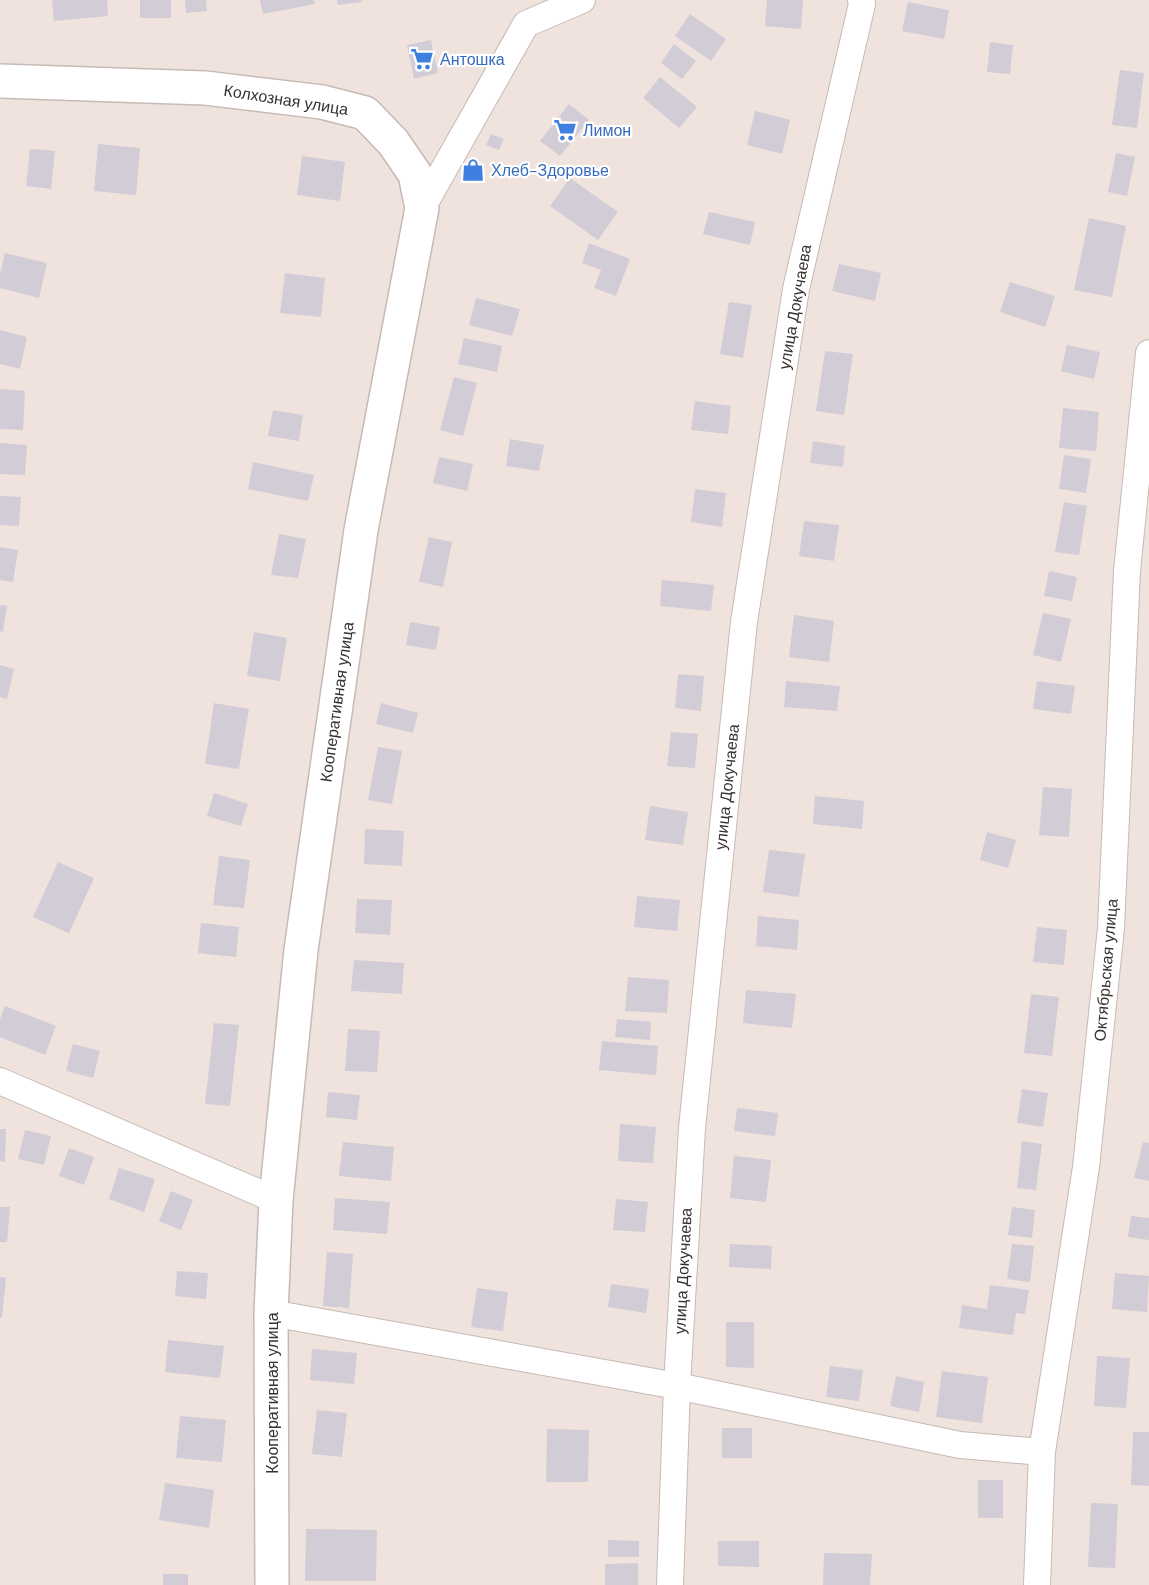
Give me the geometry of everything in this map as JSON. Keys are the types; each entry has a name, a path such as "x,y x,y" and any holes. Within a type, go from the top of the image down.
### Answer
{"street":[{"path":"423,208 529,12 582,0"},
{"name":"улица Докучаева","path":"670,1585 677,1386 692,1128 744,622 796,289 862,4 861,0"},
{"name":"Колхозная улица","path":"0,81 205,88 322,102 365,113 393,142 415,174 423,208"},
{"name":"Кооперативная улица","path":"272,1585 271,1313 276,1200 301,950 362,530 423,208"},
{"name":"Октябрьская улица","path":"1037,1585 1042,1452 1086,1167 1111,928 1127,571 1149,353"},
{"path":"0,1081 276,1200"},
{"path":"271,1313 677,1386 960,1445 1042,1452"}],"building":[{"path":"52,0 107,0 108,16 54,21"},
{"path":"140,0 171,0 171,18 140,18"},
{"path":"185,0 206,0 207,11 186,13"},
{"path":"260,0 314,0 315,4 263,14"},
{"path":"337,0 361,0 362,2 338,5"},
{"path":"767,0 803,0 801,29 765,26"},
{"path":"908,2 949,10 944,39 902,31"},
{"path":"690,14 726,39 711,61 675,36"},
{"name":"Антошка","path":"431,40 438,73 414,79 407,45"},
{"path":"990,42 1013,45 1010,74 987,72"},
{"path":"674,44 696,61 682,79 661,63"},
{"path":"1120,70 1144,73 1137,128 1112,125"},
{"path":"660,77 697,107 679,128 643,98"},
{"name":"Лимон","path":"569,104 589,120 560,156 540,141"},
{"path":"755,111 790,120 782,154 747,145"},
{"path":"491,134 504,139 499,150 486,145"},
{"path":"98,144 140,148 136,195 94,191"},
{"path":"30,149 55,151 51,189 26,186"},
{"path":"1116,153 1135,157 1127,196 1108,192"},
{"path":"302,156 345,162 340,201 297,195"},
{"path":"570,178 618,212 598,240 550,206"},
{"path":"709,212 755,222 750,245 703,234"},
{"path":"1089,218 1126,226 1112,297 1074,290"},
{"path":"589,243 630,259 616,296 594,288 601,270 582,263"},
{"path":"5,253 47,263 39,298 0,288 0,274"},
{"path":"839,264 881,273 875,301 832,291"},
{"path":"285,273 325,278 321,317 280,313"},
{"path":"1010,282 1055,296 1045,327 1000,312"},
{"path":"476,298 520,309 512,336 469,325"},
{"path":"729,302 752,305 743,358 720,354"},
{"path":"0,330 27,337 20,369 0,364"},
{"path":"464,338 502,346 497,372 458,364"},
{"path":"1067,345 1100,352 1094,379 1061,371"},
{"path":"825,351 853,354 844,415 816,411"},
{"path":"454,377 477,383 463,436 440,430"},
{"path":"0,389 25,391 23,430 0,429"},
{"path":"695,401 731,406 728,434 691,430"},
{"path":"1063,408 1099,412 1096,451 1059,448"},
{"path":"273,410 303,415 299,441 268,436"},
{"path":"510,439 544,445 539,471 506,466"},
{"path":"813,441 845,446 843,467 810,463"},
{"path":"0,443 27,445 25,475 0,474"},
{"path":"1064,455 1091,459 1086,493 1059,489"},
{"path":"439,457 473,464 467,491 433,483"},
{"path":"253,462 314,475 308,501 248,489"},
{"path":"695,489 726,493 722,527 691,522"},
{"path":"0,496 21,497 19,526 0,525"},
{"path":"1064,502 1087,506 1079,555 1055,552"},
{"path":"804,521 839,525 834,561 799,556"},
{"path":"279,534 306,539 298,578 271,575"},
{"path":"429,537 452,542 443,587 419,582"},
{"path":"0,547 18,550 13,582 0,580"},
{"path":"1049,571 1077,577 1072,601 1044,596"},
{"path":"662,580 714,585 711,611 660,606"},
{"path":"0,605 7,606 3,632 0,631"},
{"path":"1043,613 1071,619 1061,662 1033,655"},
{"path":"794,615 834,621 829,662 789,657"},
{"path":"410,622 440,627 436,650 406,645"},
{"path":"254,632 287,638 280,681 247,676"},
{"path":"0,665 14,669 7,699 0,697"},
{"path":"678,674 704,676 701,711 675,708"},
{"path":"786,681 840,686 837,711 784,707"},
{"path":"1037,681 1075,686 1071,714 1033,709"},
{"path":"214,703 249,709 239,769 205,764"},
{"path":"381,703 418,713 413,733 376,724"},
{"path":"671,732 698,734 695,768 667,766"},
{"path":"378,747 402,751 392,804 368,800"},
{"path":"1043,787 1072,789 1069,837 1039,835"},
{"path":"214,793 248,804 241,826 207,816"},
{"path":"815,796 864,801 862,829 813,824"},
{"path":"650,806 688,812 683,845 645,840"},
{"path":"365,829 404,831 402,866 364,864"},
{"path":"987,832 1016,840 1008,868 980,860"},
{"path":"769,850 805,854 799,897 763,892"},
{"path":"219,856 250,860 244,908 213,905"},
{"path":"58,862 94,878 69,933 33,917"},
{"path":"637,896 680,900 677,931 634,927"},
{"path":"357,899 392,900 390,935 355,933"},
{"path":"758,916 799,920 797,950 756,946"},
{"path":"201,923 239,927 236,957 198,953"},
{"path":"1037,927 1067,930 1064,965 1033,962"},
{"path":"354,960 404,963 402,994 351,991"},
{"path":"628,977 669,980 667,1013 625,1011"},
{"path":"746,990 796,994 792,1028 743,1023"},
{"path":"1031,994 1059,997 1052,1056 1024,1053"},
{"path":"5,1006 56,1026 45,1055 0,1037 0,1019"},
{"path":"617,1019 651,1022 650,1040 615,1037"},
{"path":"214,1023 239,1025 230,1106 205,1104"},
{"path":"348,1029 380,1031 377,1072 345,1071"},
{"path":"602,1041 658,1046 656,1075 599,1070"},
{"path":"73,1044 100,1051 93,1078 66,1071"},
{"path":"1022,1089 1048,1093 1043,1127 1017,1123"},
{"path":"328,1092 360,1095 357,1120 326,1117"},
{"path":"737,1108 778,1113 775,1136 734,1131"},
{"path":"620,1124 656,1127 653,1163 618,1161"},
{"path":"0,1129 6,1129 5,1162 0,1161"},
{"path":"25,1130 51,1136 44,1165 18,1159"},
{"path":"1022,1141 1042,1144 1036,1190 1017,1188"},
{"path":"343,1142 394,1147 391,1181 339,1176"},
{"path":"1143,1142 1149,1143 1149,1181 1134,1178"},
{"path":"69,1148 94,1157 84,1185 59,1176"},
{"path":"734,1156 771,1160 766,1202 730,1198"},
{"path":"119,1168 155,1179 144,1212 109,1199"},
{"path":"171,1191 193,1200 181,1230 159,1221"},
{"path":"335,1198 390,1202 387,1234 333,1230"},
{"path":"616,1199 648,1202 645,1232 613,1230"},
{"path":"0,1207 10,1207 7,1242 0,1242"},
{"path":"1012,1207 1035,1210 1032,1238 1008,1235"},
{"path":"1131,1216 1149,1218 1149,1240 1128,1237"},
{"path":"730,1244 772,1246 771,1269 729,1267"},
{"path":"1012,1244 1034,1246 1030,1282 1007,1279"},
{"path":"327,1252 353,1254 349,1308 323,1306"},
{"path":"177,1271 208,1273 206,1299 175,1296"},
{"path":"1115,1273 1149,1276 1147,1312 1112,1309"},
{"path":"0,1277 6,1278 2,1318 0,1318"},
{"path":"611,1284 649,1289 646,1313 608,1307"},
{"path":"990,1285 1029,1290 1025,1314 1016,1313 1013,1335 959,1328 962,1305 987,1309"},
{"path":"477,1288 508,1292 503,1331 471,1327"},
{"path":"726,1322 754,1322 754,1368 726,1367"},
{"path":"168,1340 224,1346 220,1378 165,1372"},
{"path":"312,1349 357,1353 354,1384 310,1380"},
{"path":"1097,1356 1130,1358 1126,1408 1094,1406"},
{"path":"830,1366 863,1370 859,1401 826,1397"},
{"path":"942,1371 988,1377 982,1423 936,1417"},
{"path":"896,1376 924,1382 919,1412 890,1406"},
{"path":"317,1410 347,1413 342,1457 312,1454"},
{"path":"180,1416 226,1420 222,1462 176,1458"},
{"path":"722,1428 752,1428 752,1458 722,1458"},
{"path":"547,1429 589,1430 588,1482 546,1482"},
{"path":"1133,1432 1149,1432 1149,1486 1131,1485"},
{"path":"978,1480 1003,1480 1003,1518 978,1518"},
{"path":"165,1483 214,1490 209,1528 159,1520"},
{"path":"1091,1503 1118,1504 1115,1568 1088,1567"},
{"path":"306,1529 377,1530 376,1581 305,1581"},
{"path":"608,1540 639,1541 639,1557 608,1557"},
{"path":"718,1541 759,1541 759,1567 718,1566"},
{"path":"824,1553 872,1554 870,1585 823,1585"},
{"path":"638,1563 638,1585 605,1585 605,1564"},
{"path":"163,1574 188,1574 188,1585 163,1585"}],"place":[{"name":"Антошка","path":"422,59"},
{"name":"Лимон","path":"565,130"},
{"name":"Хлеб-Здоровье","path":"473,170"}]}
